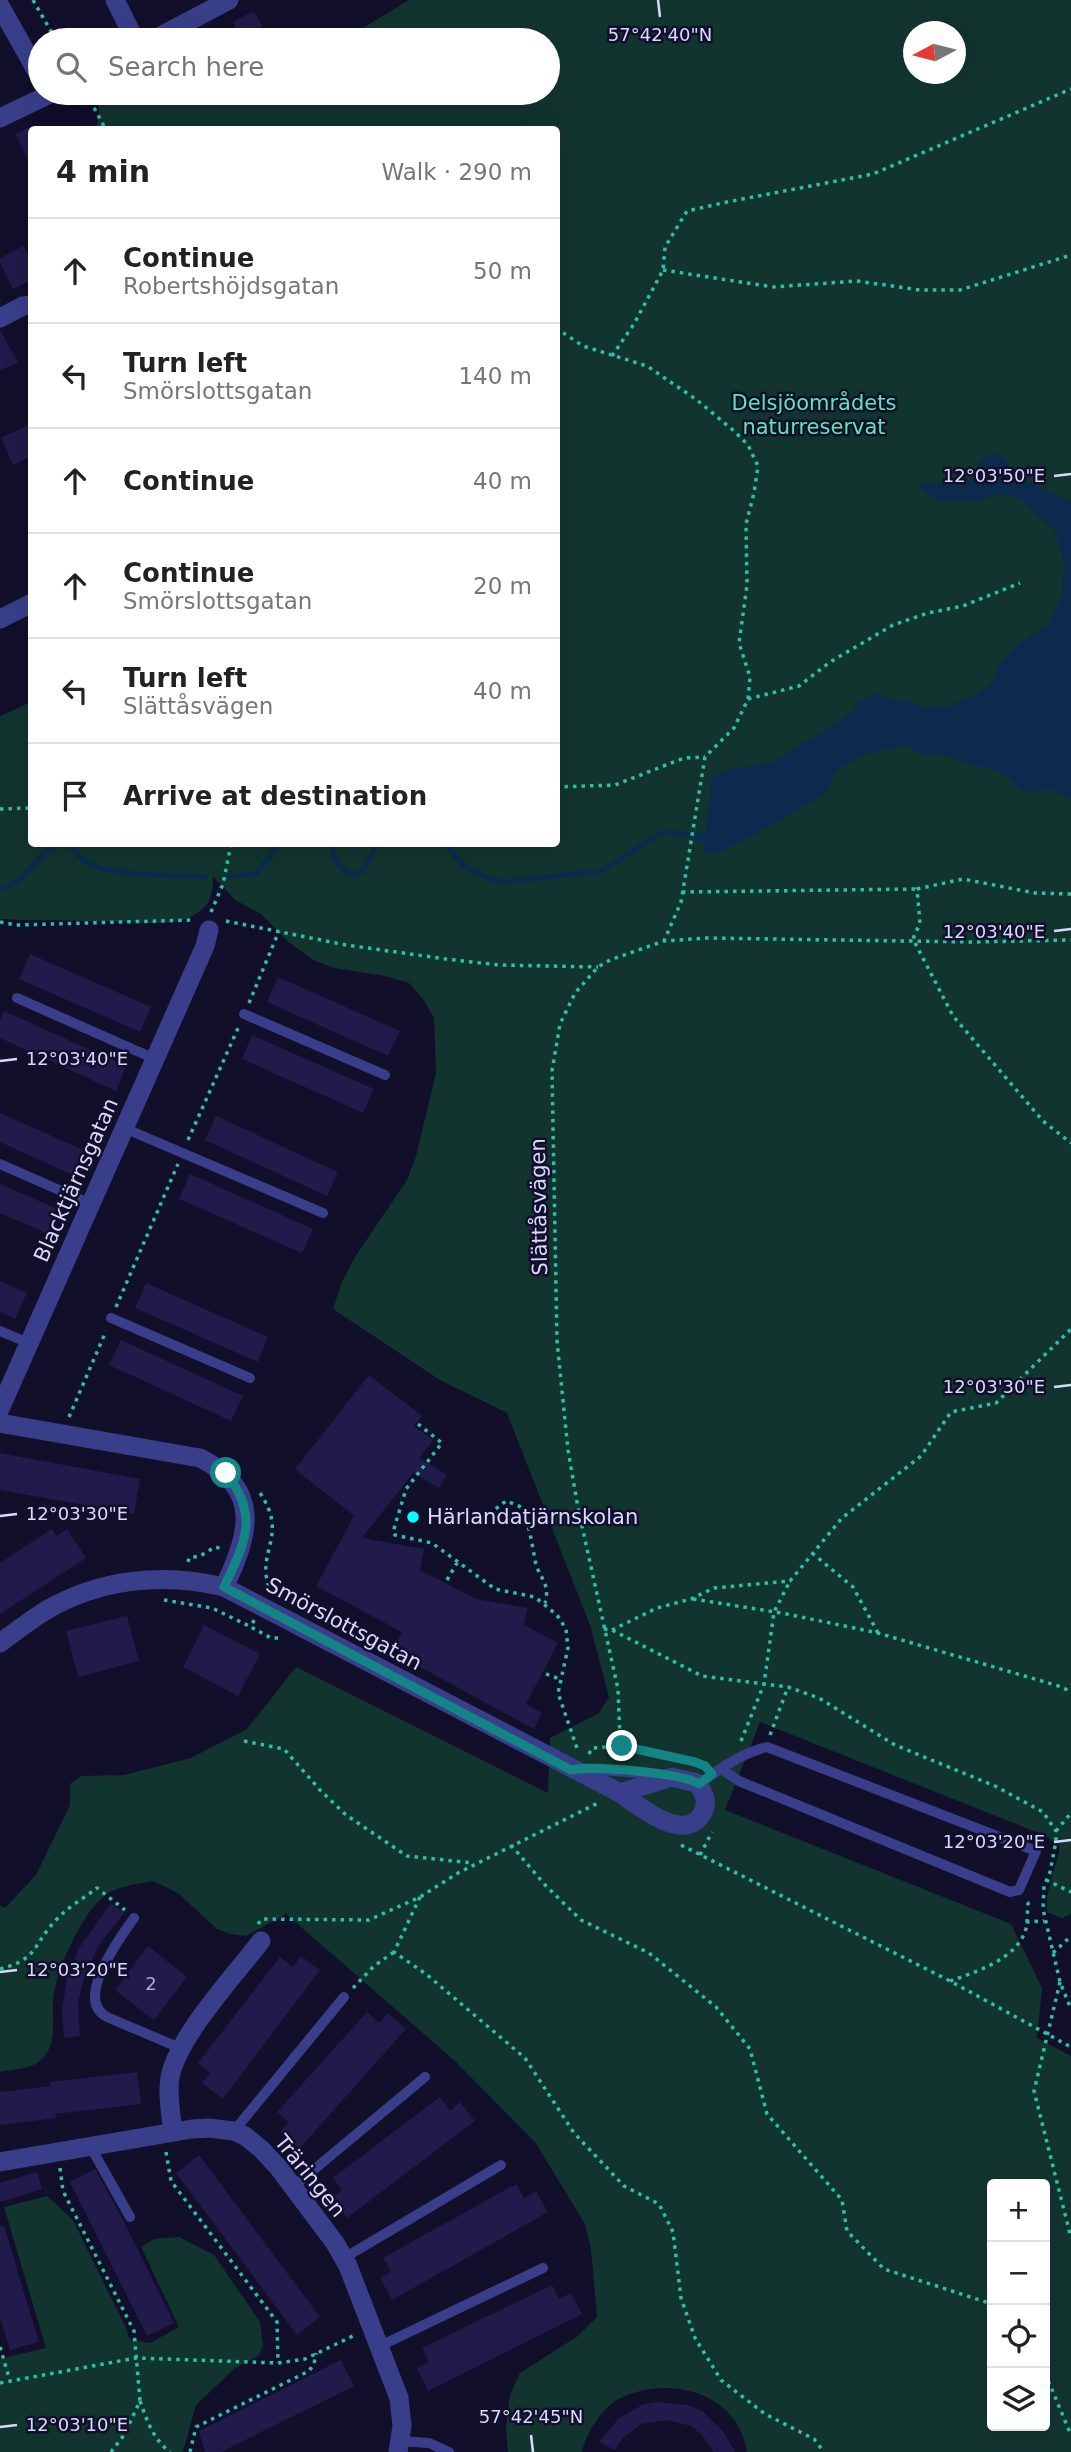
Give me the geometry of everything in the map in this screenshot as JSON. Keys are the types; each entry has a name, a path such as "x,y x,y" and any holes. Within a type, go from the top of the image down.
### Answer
{"street":[{"path":"115,0 129,28"},
{"path":"176,28 229,0"},
{"path":"0,6 28,54"},
{"path":"0,118 28,101"},
{"path":"0,318 28,305"},
{"path":"0,619 28,605"},
{"name":"Blacktjärnsgatan","path":"0,1409 205,946 207,923"},
{"path":"0,1423 200,1458 226,1473 236,1486 246,1513 246,1527 243,1544 224,1587"},
{"name":"Smörslottsgatan","path":"0,1643 45,1611 97,1587 144,1579 195,1580 224,1587 577,1768 667,1822 685,1826 698,1820 706,1806 705,1794 699,1784"},
{"path":"620,1793 673,1777 699,1784"},
{"path":"168,2133 173,2063 180,2048 258,1934"},
{"path":"0,2162 168,2133 209,2128 233,2131"},
{"name":"Träringen","path":"233,2131 245,2136 261,2149 293,2187 344,2258 399,2398 400,2446"}],"lane":[{"path":"16,998 155,1059"},
{"path":"244,1014 385,1075"},
{"path":"124,1128 323,1213"},
{"path":"0,1164 90,1204"},
{"path":"111,1318 250,1378"},
{"path":"0,1331 29,1343"},
{"path":"699,1784 721,1769 755,1750 767,1747 1036,1852 1019,1890 1010,1892 739,1781 721,1769"},
{"path":"577,1768 673,1777"},
{"path":"134,1918 100,1975 96,1991 97,2007 107,2017 180,2048"},
{"path":"233,2131 344,1997"},
{"path":"293,2187 425,2077"},
{"path":"90,2145 130,2217"},
{"path":"344,2258 501,2165"},
{"path":"380,2346 543,2268"},
{"name":"Träringen","path":"400,2446 429,2443 449,2452"}],"path":[{"path":"33,0 49,28"},
{"path":"612,356 634,324 663,270 664,247 687,211 873,174 1071,89"},
{"path":"92,105 104,126"},
{"path":"663,270 773,287 857,281 920,290 960,290 1071,256"},
{"path":"560,331 583,346 647,366 697,400 748,445 758,466 746,524 747,584 739,643 750,677 748,699 734,728 705,757 681,902 664,940"},
{"path":"748,699 799,686 830,662 893,625 963,606 1020,583"},
{"path":"560,787 615,785 684,758 705,757"},
{"path":"0,809 28,808"},
{"path":"207,923 223,884 230,847"},
{"path":"682,892 917,889 963,879 1035,893 1071,894"},
{"path":"917,889 920,923 914,939 953,1016 1043,1121 1071,1143"},
{"path":"0,922 16,925 207,923 279,931 346,945 485,964 598,967"},
{"path":"66,1422 279,931"},
{"name":"Slättåsvägen","path":"683,1760 622,1746 618,1689 568,1450 557,1341 552,1070 560,1024 575,993 598,967 664,940 1071,940"},
{"path":"733,1747 743,1739 764,1684 774,1612 790,1581 812,1553 842,1518 921,1456 951,1412 996,1403 1071,1329"},
{"path":"418,1424 442,1443 406,1489 393,1532 395,1535 432,1543 495,1589 527,1594 545,1603 563,1622 568,1638 566,1664 558,1693 577,1768"},
{"path":"489,1514 506,1502 524,1510 530,1528 535,1562 548,1593 545,1603"},
{"path":"812,1553 853,1587 878,1633"},
{"path":"447,1580 458,1561"},
{"path":"612,1630 657,1608 691,1599 714,1588 790,1581"},
{"path":"691,1599 878,1633 1062,1686 1071,1692"},
{"path":"161,1600 212,1608 251,1627"},
{"path":"604,1629 612,1630 702,1676 788,1687 819,1698 895,1745 995,1787 1043,1812 1056,1831 1056,1842 1042,1898 1045,1921 1060,1982 1068,1994 1071,2009"},
{"path":"545,1674 561,1679"},
{"path":"767,1747 788,1687"},
{"path":"244,1741 284,1749 346,1815 407,1856 475,1864"},
{"path":"258,1934 262,1919 369,1920 420,1897 511,1845 600,1802"},
{"path":"1056,1831 1071,1813"},
{"path":"699,1855 716,1825"},
{"path":"511,1845 545,1886 581,1920 649,1954 716,2007 750,2049 767,2114 842,2200 847,2231 884,2269 987,2302"},
{"path":"1046,1880 1071,1892"},
{"path":"0,1969 19,1964 30,1956 41,1937 59,1917 97,1888 134,1918"},
{"path":"950,1981 1010,1953 1025,1932 1028,1903 1019,1890"},
{"path":"344,1997 374,1966 394,1952 420,1897"},
{"path":"1026,1922 1045,1921"},
{"path":"1053,1953 1071,1936"},
{"path":"394,1952 426,1974 525,2058 574,2133 624,2186 659,2204 673,2232 681,2298 695,2338 721,2380 765,2414 814,2439 824,2452"},
{"path":"1060,1982 1034,2091 1071,2238"},
{"path":"1046,2035 1071,2047"},
{"path":"168,2133 171,2180 277,2322 278,2363"},
{"path":"57,2151 63,2191 134,2331 140,2401 149,2425 160,2444 170,2452"},
{"path":"0,2383 136,2358 278,2363 305,2359 373,2327"},
{"path":"0,2347 10,2381"},
{"path":"190,2452 196,2427 309,2371 314,2364 316,2353"},
{"path":"1050,2385 1071,2435"},
{"path":"111,2452 124,2435 140,2401"}],"green space":[{"name":"Delsjöområdets naturreservat","path":"409,0 1071,0 1071,1914 1062,1918 1047,1912 1049,1887 1060,1846 1046,1836 760,1722 725,1810 1011,1924 1042,1988 1037,2038 1071,2056 1071,2452 747,2452 741,2432 731,2416 717,2403 682,2389 662,2388 623,2397 609,2406 587,2436 582,2452 508,2452 506,2428 510,2395 520,2373 578,2336 597,2317 591,2249 585,2224 535,2142 455,2061 286,1914 246,1936 217,1929 178,1893 153,1881 126,1886 107,1894 87,1916 60,1970 54,1993 52,2037 47,2053 32,2065 0,2072 0,1905 5,1908 36,1875 70,1805 70,1784 81,1776 124,1775 191,1758 247,1729 296,1667 548,1793 550,1738 599,1713 609,1697 590,1625 507,1413 440,1380 333,1309 342,1282 355,1257 407,1180 416,1156 436,1073 434,1018 423,999 409,983 385,976 334,968 313,960 290,943 261,914 235,900 213,876 211,896 206,906 179,921 141,923 0,919 0,716 28,703 28,847 560,847 560,126 97,126 99,105 560,105 560,28 363,28"},
{"path":"47,2196 73,2220 129,2339 150,2343 179,2327 141,2247 154,2239 179,2237 214,2255 260,2322 263,2345 259,2355 234,2369 196,2405 183,2452 0,2452 0,2359 46,2348 4,2207"}],"water":[{"path":"998,454 1009,463 1010,473 1071,502 1071,798 1051,790 1024,792 991,769 962,762 952,756 920,754 907,746 864,754 836,771 825,793 795,812 721,852 704,852 704,842 697,840 697,833 706,832 712,777 732,769 772,763 853,712 858,702 876,693 890,700 906,701 921,707 949,706 978,694 991,684 999,665 1016,646 1048,625 1062,595 1064,562 1055,531 1020,498 1000,494 979,500 939,502 921,488 921,482 963,486 978,474 980,459"}],"building":[{"path":"254,11 262,26 236,28 233,22"},
{"path":"28,128 28,160 15,134"},
{"path":"23,246 28,255 28,282 13,289 0,258"},
{"path":"0,330 18,362 0,371"},
{"path":"28,425 28,458 13,465 1,438"},
{"path":"30,954 151,1007 140,1032 19,979"},
{"path":"278,977 400,1031 388,1056 267,1002"},
{"path":"4,1011 126,1066 116,1091 0,1038 0,1020"},
{"path":"252,1035 374,1089 363,1113 242,1059"},
{"path":"0,1113 88,1152 77,1177 0,1142"},
{"path":"216,1116 338,1172 327,1196 205,1140"},
{"path":"190,1174 313,1229 302,1253 179,1199"},
{"path":"0,1184 62,1211 51,1235 0,1213"},
{"path":"0,1281 27,1293 15,1319 0,1312"},
{"path":"146,1283 268,1337 258,1362 135,1308"},
{"path":"121,1340 243,1396 231,1421 109,1365"},
{"path":"369,1375 422,1416 414,1426 433,1440 419,1458 447,1475 439,1488 413,1473 362,1538 424,1549 420,1570 476,1599 527,1608 524,1625 558,1643 526,1704 542,1713 534,1729 400,1656 404,1648 396,1644 402,1632 316,1586 354,1516 295,1469"},
{"path":"0,1453 140,1479 134,1514 0,1490"},
{"path":"52,1529 56,1536 67,1529 86,1558 0,1614 0,1563"},
{"path":"127,1616 139,1661 78,1677 66,1631"},
{"path":"204,1625 260,1654 238,1696 183,1667"},
{"path":"111,1903 124,1913 101,1942 86,1971 78,2003 80,2036 64,2038 62,2011 67,1977 79,1948"},
{"path":"148,1946 187,1977 154,2020 115,1990"},
{"path":"301,1956 320,1970 223,2099 202,2083 210,2073 198,2063 280,1957 293,1967"},
{"path":"367,2012 379,2023 388,2013 406,2029 299,2149 280,2132 289,2122 277,2112"},
{"path":"137,2072 141,2104 55,2114 56,2118 0,2125 0,2092 51,2086 50,2082"},
{"path":"440,2097 450,2111 460,2102 475,2121 347,2218 331,2198 342,2190 333,2178"},
{"path":"199,2155 320,2317 297,2335 176,2173"},
{"path":"95,2169 174,2323 147,2336 70,2182"},
{"path":"37,2172 42,2189 0,2202 0,2183"},
{"path":"516,2184 524,2198 536,2191 548,2212 392,2300 380,2278 391,2272 383,2258"},
{"path":"0,2226 4,2226 39,2342 10,2350 0,2317"},
{"path":"552,2285 559,2299 571,2293 582,2314 428,2391 417,2368 429,2362 422,2348"},
{"path":"341,2360 354,2386 221,2452 205,2452 199,2431"},
{"path":"657,2402 688,2405 702,2411 723,2431 735,2452 714,2452 702,2435 691,2426 667,2420 641,2424 623,2438 615,2450 599,2442 619,2418 642,2405"}],"waterway":[{"path":"448,847 461,863 486,878 503,882 602,871 658,834 670,832 697,836"},
{"path":"0,890 19,880 44,853 54,847"},
{"path":"71,847 86,862 109,870 205,877"},
{"path":"230,876 256,874 277,847"},
{"path":"332,847 338,863 353,875 364,870 376,847"}],"place":[{"name":"Härlandatjärnskolan","path":"413,1517"}],"route":[{"path":"226,1473 243,1500 246,1527 239,1554 224,1587 571,1770 584,1767 615,1770 691,1780 699,1784 712,1774 705,1766 695,1762 622,1746"}]}
